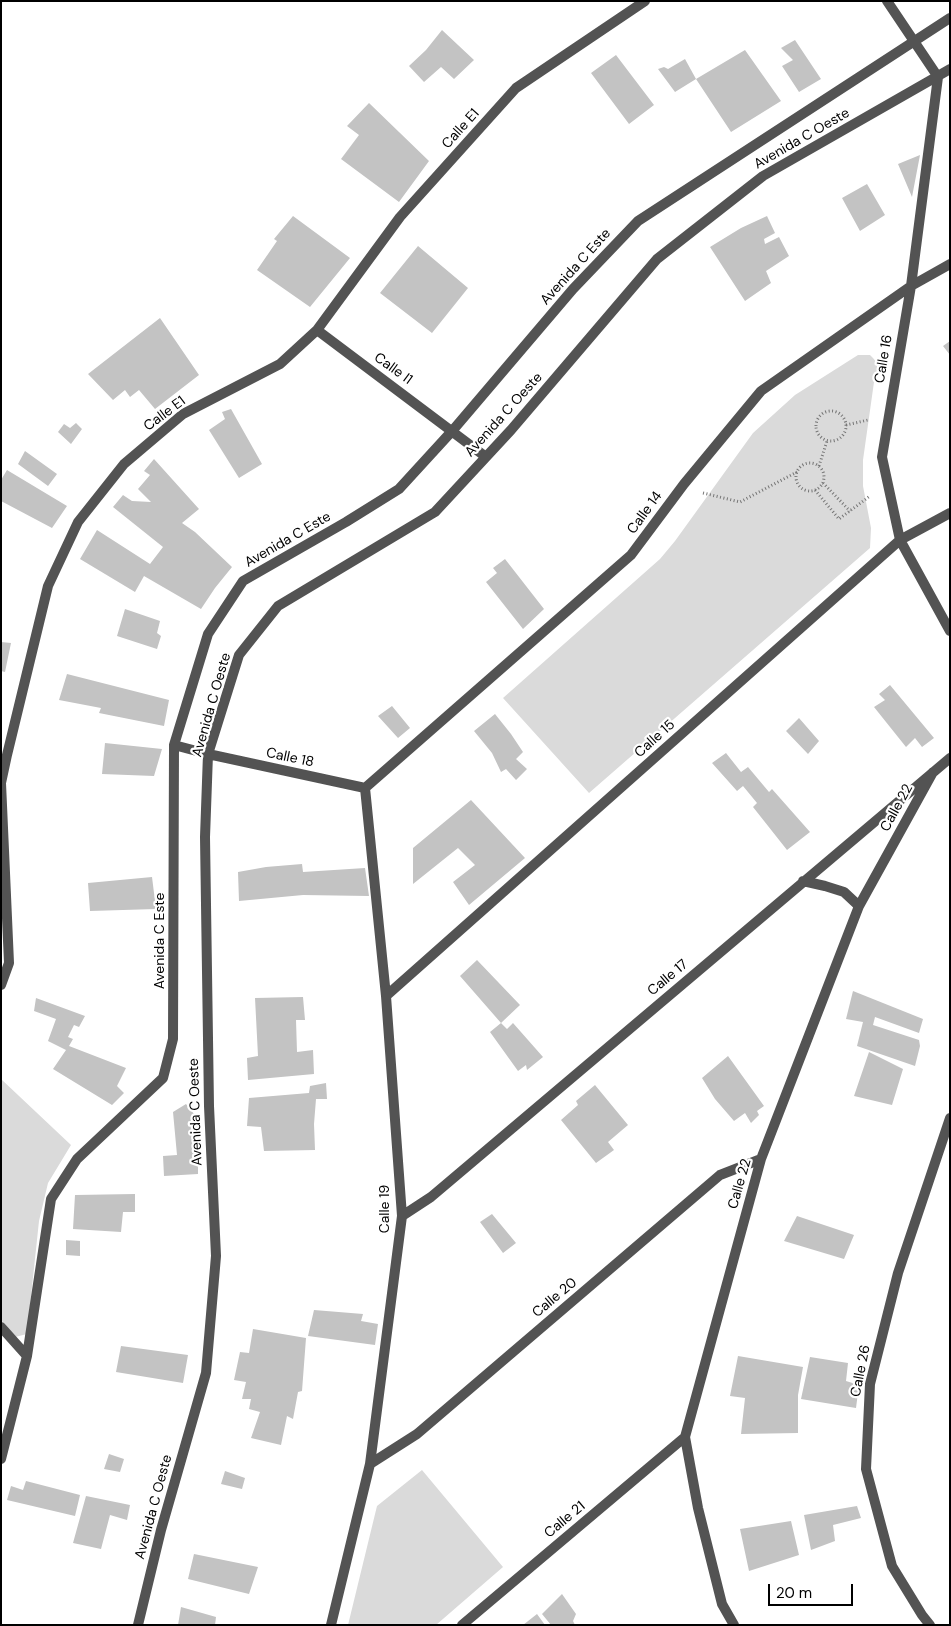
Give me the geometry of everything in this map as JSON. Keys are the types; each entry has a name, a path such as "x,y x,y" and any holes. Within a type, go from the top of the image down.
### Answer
{"street":[{"name":"Calle E1","path":"1,984 9,963 1,783 6,755 48,586 78,522 124,464 183,414 280,364 317,330 400,217 516,88 645,1"},
{"path":"887,1 938,77"},
{"name":"Avenida C Este","path":"1,1459 27,1356 51,1199 77,1159 163,1078 173,1039 174,745 208,634 243,581 346,522 399,489 453,430 573,289 638,221 950,18"},
{"name":"Avenida C Oeste","path":"138,1625 161,1530 206,1373 216,1266 209,1106 205,837 208,754 239,655 278,606 435,512 511,430 657,259 764,176 938,77 950,68"},
{"name":"Calle 16","path":"938,77 911,286 882,457 900,540 950,631"},
{"name":"Calle 14","path":"365,788 631,555 680,488 760,391 911,286 950,264"},
{"name":"Calle I1","path":"317,330 453,430 486,457"},
{"name":"Calle 15","path":"386,996 900,540 950,513"},
{"name":"Calle 18","path":"174,745 365,788"},
{"name":"Calle 17","path":"402,1216 431,1197 950,758"},
{"name":"Calle 22","path":"734,1625 722,1604 698,1508 685,1437 761,1159 859,906 933,772"},
{"name":"Calle 19","path":"331,1625 370,1464 402,1216 386,996 365,788"},
{"path":"804,881 844,892 859,906"},
{"name":"Calle 26","path":"930,1625 892,1566 866,1469 870,1384 898,1274 950,1118"},
{"name":"Calle 20","path":"370,1464 417,1434 720,1176 761,1159"},
{"path":"1,1327 27,1356"},
{"name":"Calle 21","path":"462,1625 685,1437"}],"path":[{"path":"835,412 840,414 845,422 845,432 838,440 827,441 816,432 816,422 821,414 835,412"},
{"path":"819,466 827,441"},
{"path":"680,488 740,502 797,472 802,465 806,464 819,466 824,474 823,483 815,490 802,488 798,481 797,472"},
{"path":"823,483 850,511"},
{"path":"815,490 839,518 887,484"}],"shaded area":[{"path":"858,355 870,355 877,364 863,460 863,486 871,528 870,548 589,793 503,698 660,559 753,433 795,395"},
{"path":"1,1079 71,1145 48,1183 39,1221 27,1334 15,1337 1,1320"},
{"path":"422,1470 503,1567 436,1625 348,1625 377,1506"}],"building":[{"path":"442,30 474,60 454,79 441,67 424,82 409,66 426,50"},
{"path":"795,40 821,79 799,92 782,66 793,60 781,48"},
{"path":"745,50 781,101 731,132 696,79"},
{"path":"616,55 654,105 629,124 591,73"},
{"path":"685,59 696,79 675,92 658,69 664,67 668,69"},
{"path":"369,103 429,161 399,202 341,159 359,135 347,126"},
{"path":"920,155 912,197 898,164"},
{"path":"867,184 885,215 860,231 842,198"},
{"path":"293,216 350,258 310,307 257,270 277,241 274,239"},
{"path":"767,216 775,233 764,239 765,244 779,237 789,256 766,271 771,283 745,301 710,247 741,228"},
{"path":"418,246 468,288 432,333 380,293"},
{"path":"160,318 199,375 155,409 139,390 130,397 125,390 113,400 88,374"},
{"path":"950,341 950,355 943,346"},
{"path":"231,409 262,464 239,478 209,430 225,419 222,412"},
{"path":"76,423 82,429 71,444 58,432 64,424 70,428"},
{"path":"25,451 57,474 48,486 18,464"},
{"path":"154,459 199,509 182,523 195,532 232,567 201,609 144,576 135,592 80,559 97,530 150,564 163,547 113,507 123,495 132,501 151,502 138,489 150,475 144,471"},
{"path":"7,470 67,506 52,528 1,501 1,480"},
{"path":"505,559 544,609 523,629 486,582 497,573 493,568"},
{"path":"125,609 160,621 157,633 161,636 157,649 117,636"},
{"path":"1,642 11,643 5,672 1,671"},
{"path":"67,674 169,700 164,726 99,713 101,708 59,700"},
{"path":"890,685 934,738 922,747 915,738 906,747 874,707 885,700 879,694"},
{"path":"392,706 410,728 398,738 378,716"},
{"path":"495,714 523,752 516,759 527,769 516,780 506,769 501,772 492,753 474,731"},
{"path":"799,718 819,741 808,754 786,731"},
{"path":"105,743 162,749 154,776 102,774"},
{"path":"726,753 741,772 748,767 769,792 772,789 810,832 787,850 753,807 757,803 743,786 737,791 712,763"},
{"path":"471,800 525,858 469,905 453,882 475,865 458,848 413,884 413,848"},
{"path":"302,864 303,872 365,868 369,896 303,895 239,901 238,872"},
{"path":"152,877 156,909 90,911 88,883"},
{"path":"477,960 520,1005 501,1023 460,976"},
{"path":"853,991 923,1019 919,1033 875,1017 873,1025 919,1040 920,1046 915,1066 857,1046 863,1022 846,1019"},
{"path":"303,997 305,1020 296,1020 297,1052 313,1050 314,1074 248,1080 247,1058 258,1056 255,998"},
{"path":"36,998 85,1016 79,1027 74,1025 68,1037 73,1039 69,1046 126,1068 117,1086 124,1093 112,1105 53,1069 66,1050 48,1041 56,1019 34,1011"},
{"path":"501,1023 507,1029 513,1023 543,1057 527,1070 526,1065 518,1071 490,1032"},
{"path":"869,1052 903,1069 892,1105 854,1096"},
{"path":"728,1056 764,1106 757,1111 759,1115 751,1123 745,1113 734,1121 715,1099 702,1078"},
{"path":"326,1083 327,1099 316,1099 314,1124 315,1150 264,1151 261,1127 247,1126 249,1098 309,1093 310,1086"},
{"path":"595,1085 628,1125 608,1142 614,1150 596,1163 561,1120 578,1105 576,1101"},
{"path":"186,1104 198,1119 198,1174 164,1176 163,1156 177,1155 173,1112"},
{"path":"135,1194 135,1212 123,1212 121,1232 73,1229 75,1195"},
{"path":"492,1214 516,1243 503,1253 480,1222"},
{"path":"797,1216 854,1235 844,1259 784,1241"},
{"path":"66,1240 80,1241 80,1256 66,1255"},
{"path":"314,1310 363,1314 361,1321 378,1324 375,1345 308,1336"},
{"path":"253,1329 306,1338 302,1391 298,1392 293,1419 287,1416 281,1445 251,1438 260,1412 249,1409 251,1399 242,1399 246,1382 234,1380 240,1352 249,1353"},
{"path":"121,1346 188,1355 183,1383 116,1372"},
{"path":"738,1356 803,1367 798,1395 798,1433 741,1434 745,1398 730,1396"},
{"path":"810,1357 848,1363 846,1381 859,1385 856,1408 801,1399"},
{"path":"109,1454 124,1459 120,1472 104,1469"},
{"path":"225,1471 245,1478 242,1489 221,1484"},
{"path":"26,1481 80,1495 75,1516 7,1500 11,1486 23,1490"},
{"path":"86,1496 130,1505 127,1520 110,1515 101,1549 73,1543"},
{"path":"857,1506 861,1518 833,1525 835,1541 811,1550 804,1515"},
{"path":"791,1521 799,1555 749,1571 740,1529"},
{"path":"194,1554 258,1567 249,1594 188,1579"},
{"path":"562,1594 576,1614 573,1621 575,1625 551,1625 542,1614"},
{"path":"181,1607 216,1617 215,1625 178,1625"},
{"path":"537,1614 545,1625 523,1625"}]}
